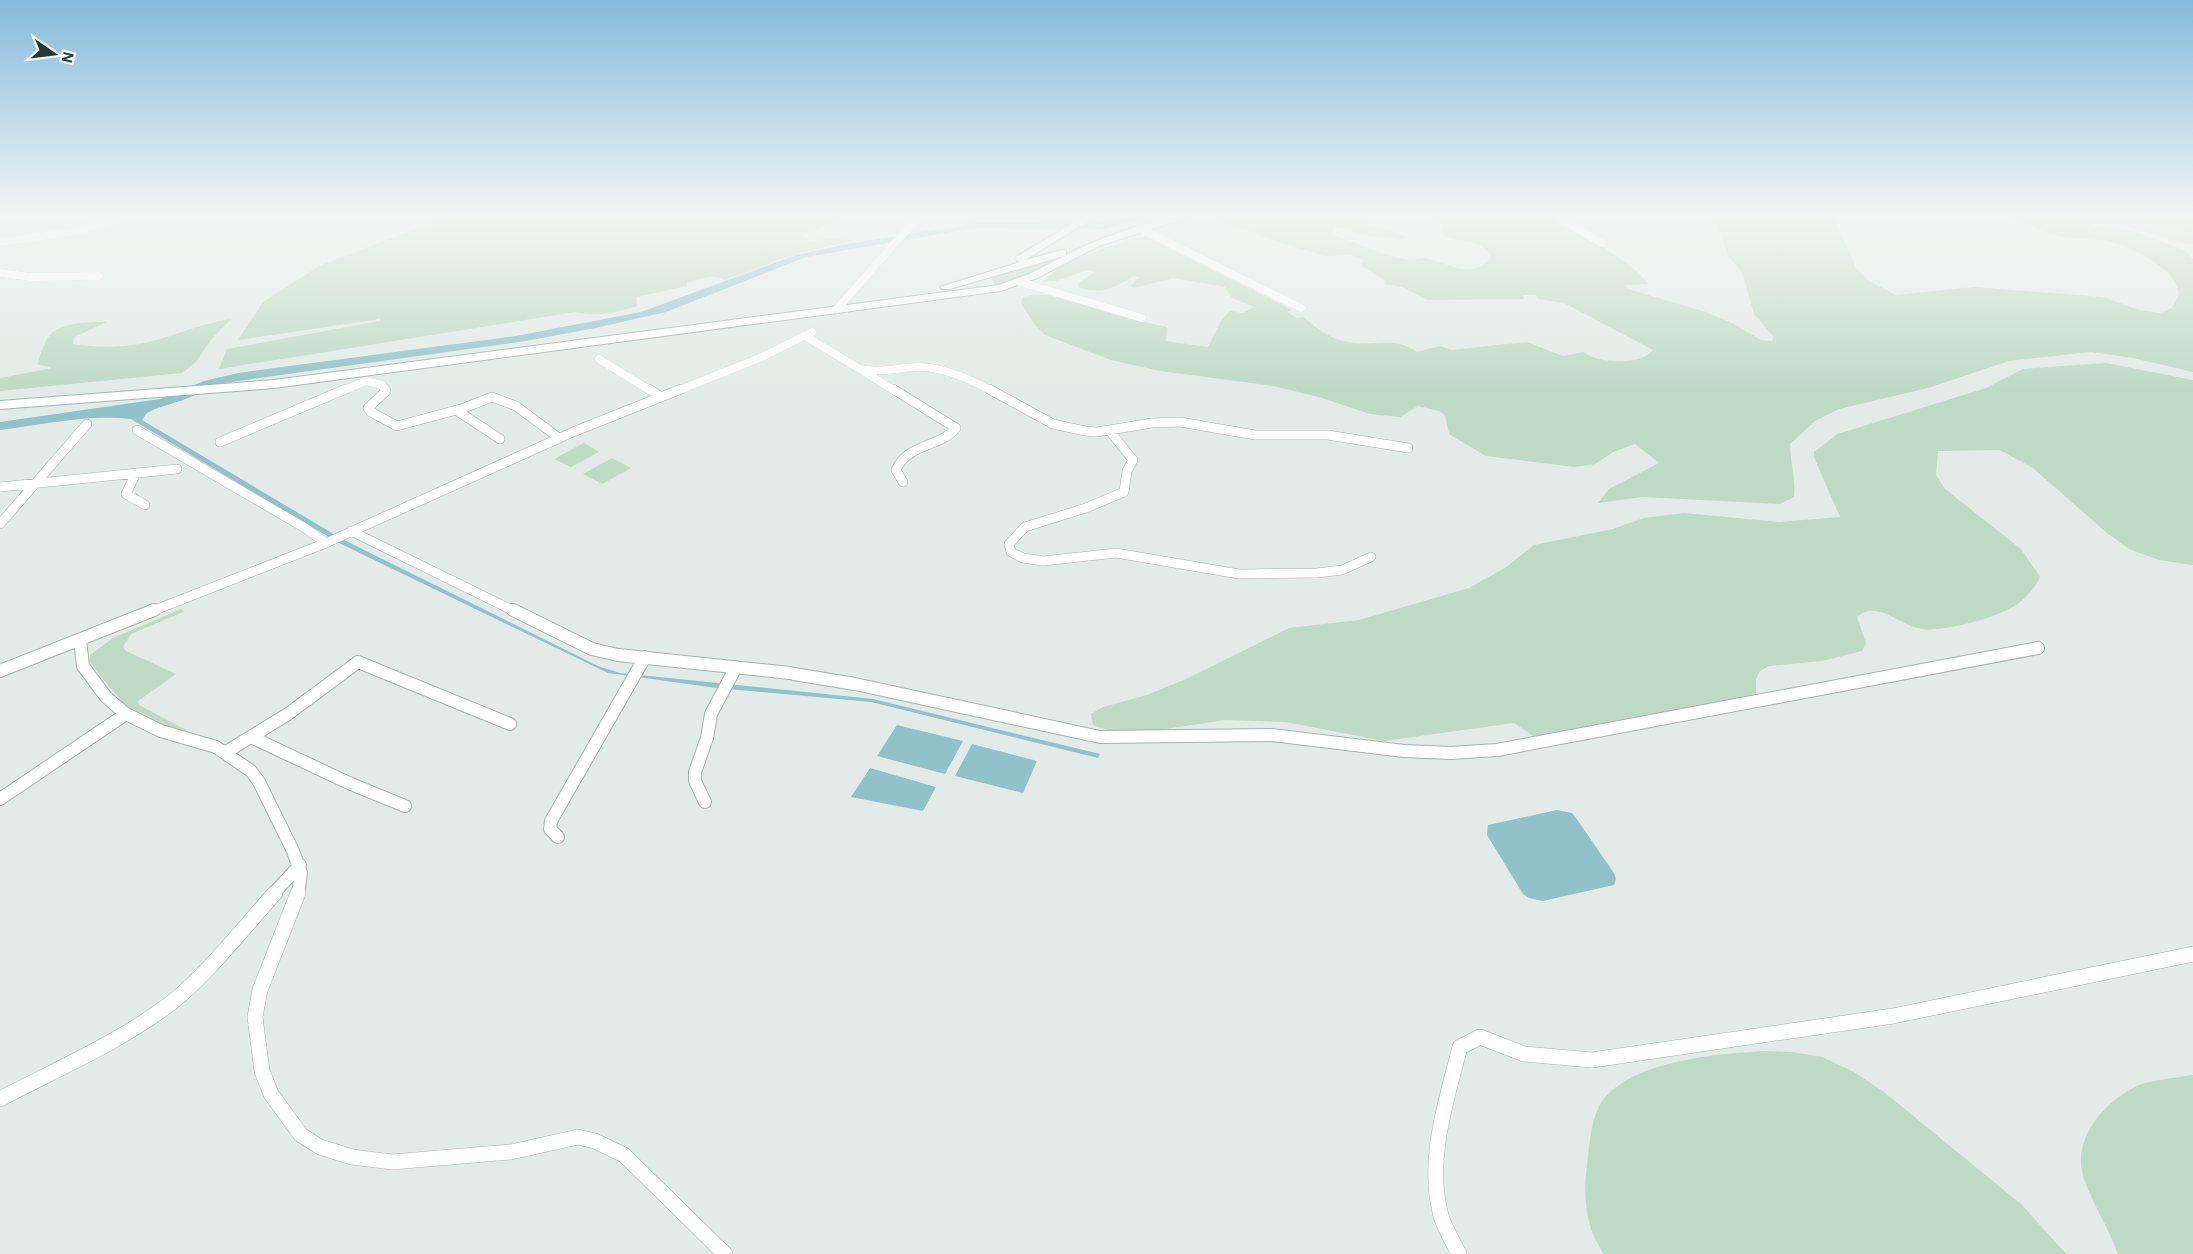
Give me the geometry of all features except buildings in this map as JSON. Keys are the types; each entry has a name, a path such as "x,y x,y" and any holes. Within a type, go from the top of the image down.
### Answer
{"main road":[{"path":"895,301 986,276"},
{"path":"0,405 308,379 1001,288 1033,276"}],"street":[{"path":"16,276 31,278 98,276"},
{"path":"837,309 867,276"},
{"path":"1235,276 1301,308"},
{"path":"1020,282 1142,318"},
{"path":"0,671 333,540 531,454 559,438 760,358 808,334 956,428 953,434 919,447 900,461 896,470 903,482"},
{"path":"599,359 662,397"},
{"path":"860,369 882,371 919,367 947,372 980,384 1053,424 1085,431 1180,422 1255,435 1328,435 1408,448"},
{"path":"220,442 366,381 386,387 386,391 368,408 371,412 397,426 456,410 485,399 500,399 537,420 559,438"},
{"path":"456,410 500,440"},
{"path":"0,524 87,424"},
{"path":"137,430 305,528 333,540"},
{"path":"1109,430 1133,460 1127,471 1124,492 1086,508 1025,527 1009,544 1011,552 1023,558 1043,561 1116,553 1239,574 1342,570 1371,557"},
{"path":"0,487 177,469"},
{"path":"136,473 126,494 145,505"},
{"path":"351,531 592,649 792,673 855,684 1107,738 1272,735 1373,748 1444,753 1497,750 2038,648"},
{"path":"80,640 83,666 106,697 126,714 150,727 226,752 251,771 259,782 300,865 297,898 260,990 255,1017 262,1071 271,1094 302,1135 320,1147 352,1157 392,1162 511,1152 578,1137 595,1141 624,1155 725,1254"},
{"path":"558,837 550,829 551,821 645,657"},
{"path":"226,752 358,662 510,724"},
{"path":"705,802 695,781 695,772 707,738 711,714 736,667"},
{"path":"0,799 126,714"},
{"path":"251,737 351,784 405,806"},
{"path":"0,1099 119,1036 171,1003 191,985 300,865"},
{"path":"1459,1254 1442,1219 1435,1191 1434,1167 1442,1116 1460,1047 1480,1037 1524,1054 1592,1060 1893,1016 2193,954"}],"green space":[{"path":"305,276 737,276 725,280 706,277 687,283 687,286 636,297 637,306 613,312 592,314 575,312 219,369 227,349 380,321 380,319 238,340 263,302"},
{"path":"1000,276 1027,276 996,286 991,278"},
{"path":"1049,276 1071,276 1056,281 1042,282"},
{"path":"1090,276 1224,276 1292,310 1287,312 1296,318 1303,317 1341,341 1400,344 1417,352 1440,346 1451,350 1527,342 1563,356 1583,352 1608,361 1638,359 1653,350 1564,303 1539,299 1535,295 1523,295 1524,299 1427,300 1402,287 1384,284 1385,281 1377,276 1641,276 1648,284 1626,285 1628,289 1706,312 1732,323 1761,340 1772,341 1774,337 1754,314 1743,276 1864,276 1869,281 1896,295 1974,287 2103,297 2139,310 2160,313 2172,308 2179,294 2170,276 2193,276 2193,372 2133,358 2091,352 2009,361 1928,388 1839,409 1815,421 1790,444 1794,497 1780,504 1642,497 1598,503 1609,489 1659,463 1635,444 1613,452 1595,464 1574,467 1486,456 1449,434 1445,415 1439,411 1418,406 1400,417 1370,414 1319,397 1273,386 1160,371 1111,360 1045,335 1035,325 1021,303 1023,297 1034,295 1058,297 1122,317 1167,327 1166,341 1208,347 1230,311 1243,313 1254,307 1232,298 1225,287 1173,278 1134,288 1130,286 1139,277 1134,276 1102,290 1079,288 1078,283"},
{"path":"231,319 210,341 196,362 182,373 0,391 0,378 52,368 37,364 50,334 65,326 107,322 74,337 73,344 118,347 146,343 206,324"},
{"path":"2106,363 2193,380 2193,565 2159,560 2129,549 2107,533 2033,468 2000,450 1938,451 1936,475 1945,489 2021,549 2040,577 2033,589 2020,602 1996,615 1943,628 1921,629 1881,612 1865,612 1857,617 1866,644 1862,651 1822,661 1769,666 1760,671 1756,679 1756,698 1535,737 1514,723 1384,741 1286,722 1225,720 1152,731 1107,730 1093,725 1091,714 1103,707 1147,695 1186,679 1289,628 1359,620 1469,588 1505,568 1534,545 1613,529 1644,518 1684,513 1779,522 1840,517 1814,457 1814,452 1838,434 1986,388 2023,369"},
{"path":"584,443 599,452 571,467 554,459"},
{"path":"612,458 631,468 602,484 583,474"},
{"path":"181,609 183,612 131,634 123,647 126,651 176,674 138,701 139,705 188,731 184,734 144,720 125,706 90,662 90,655 113,638"},
{"path":"1764,1051 1792,1052 1822,1057 1854,1072 1884,1092 2022,1205 2066,1254 1603,1254 1592,1232 1588,1217 1585,1182 1593,1122 1608,1094 1625,1081 1671,1063"},
{"path":"2193,1075 2193,1254 2118,1254 2084,1179 2081,1165 2086,1137 2101,1113 2111,1103 2135,1087 2155,1081"}],"water":[{"path":"740,276 759,276 666,312 595,328 526,341 224,383 155,409 147,413 142,420 342,539 598,666 620,673 873,699 1100,754 1098,758 871,702 717,688 608,673 337,542 131,419 82,419 0,430 0,422 160,399 204,381 238,373 516,336 641,312"},
{"path":"897,725 963,741 945,774 877,756"},
{"path":"972,744 1037,761 1023,793 955,776"},
{"path":"870,768 936,787 923,811 851,797"},
{"path":"1557,810 1572,813 1576,818 1614,873 1616,879 1614,885 1543,901 1523,894 1487,835 1488,825"}]}
